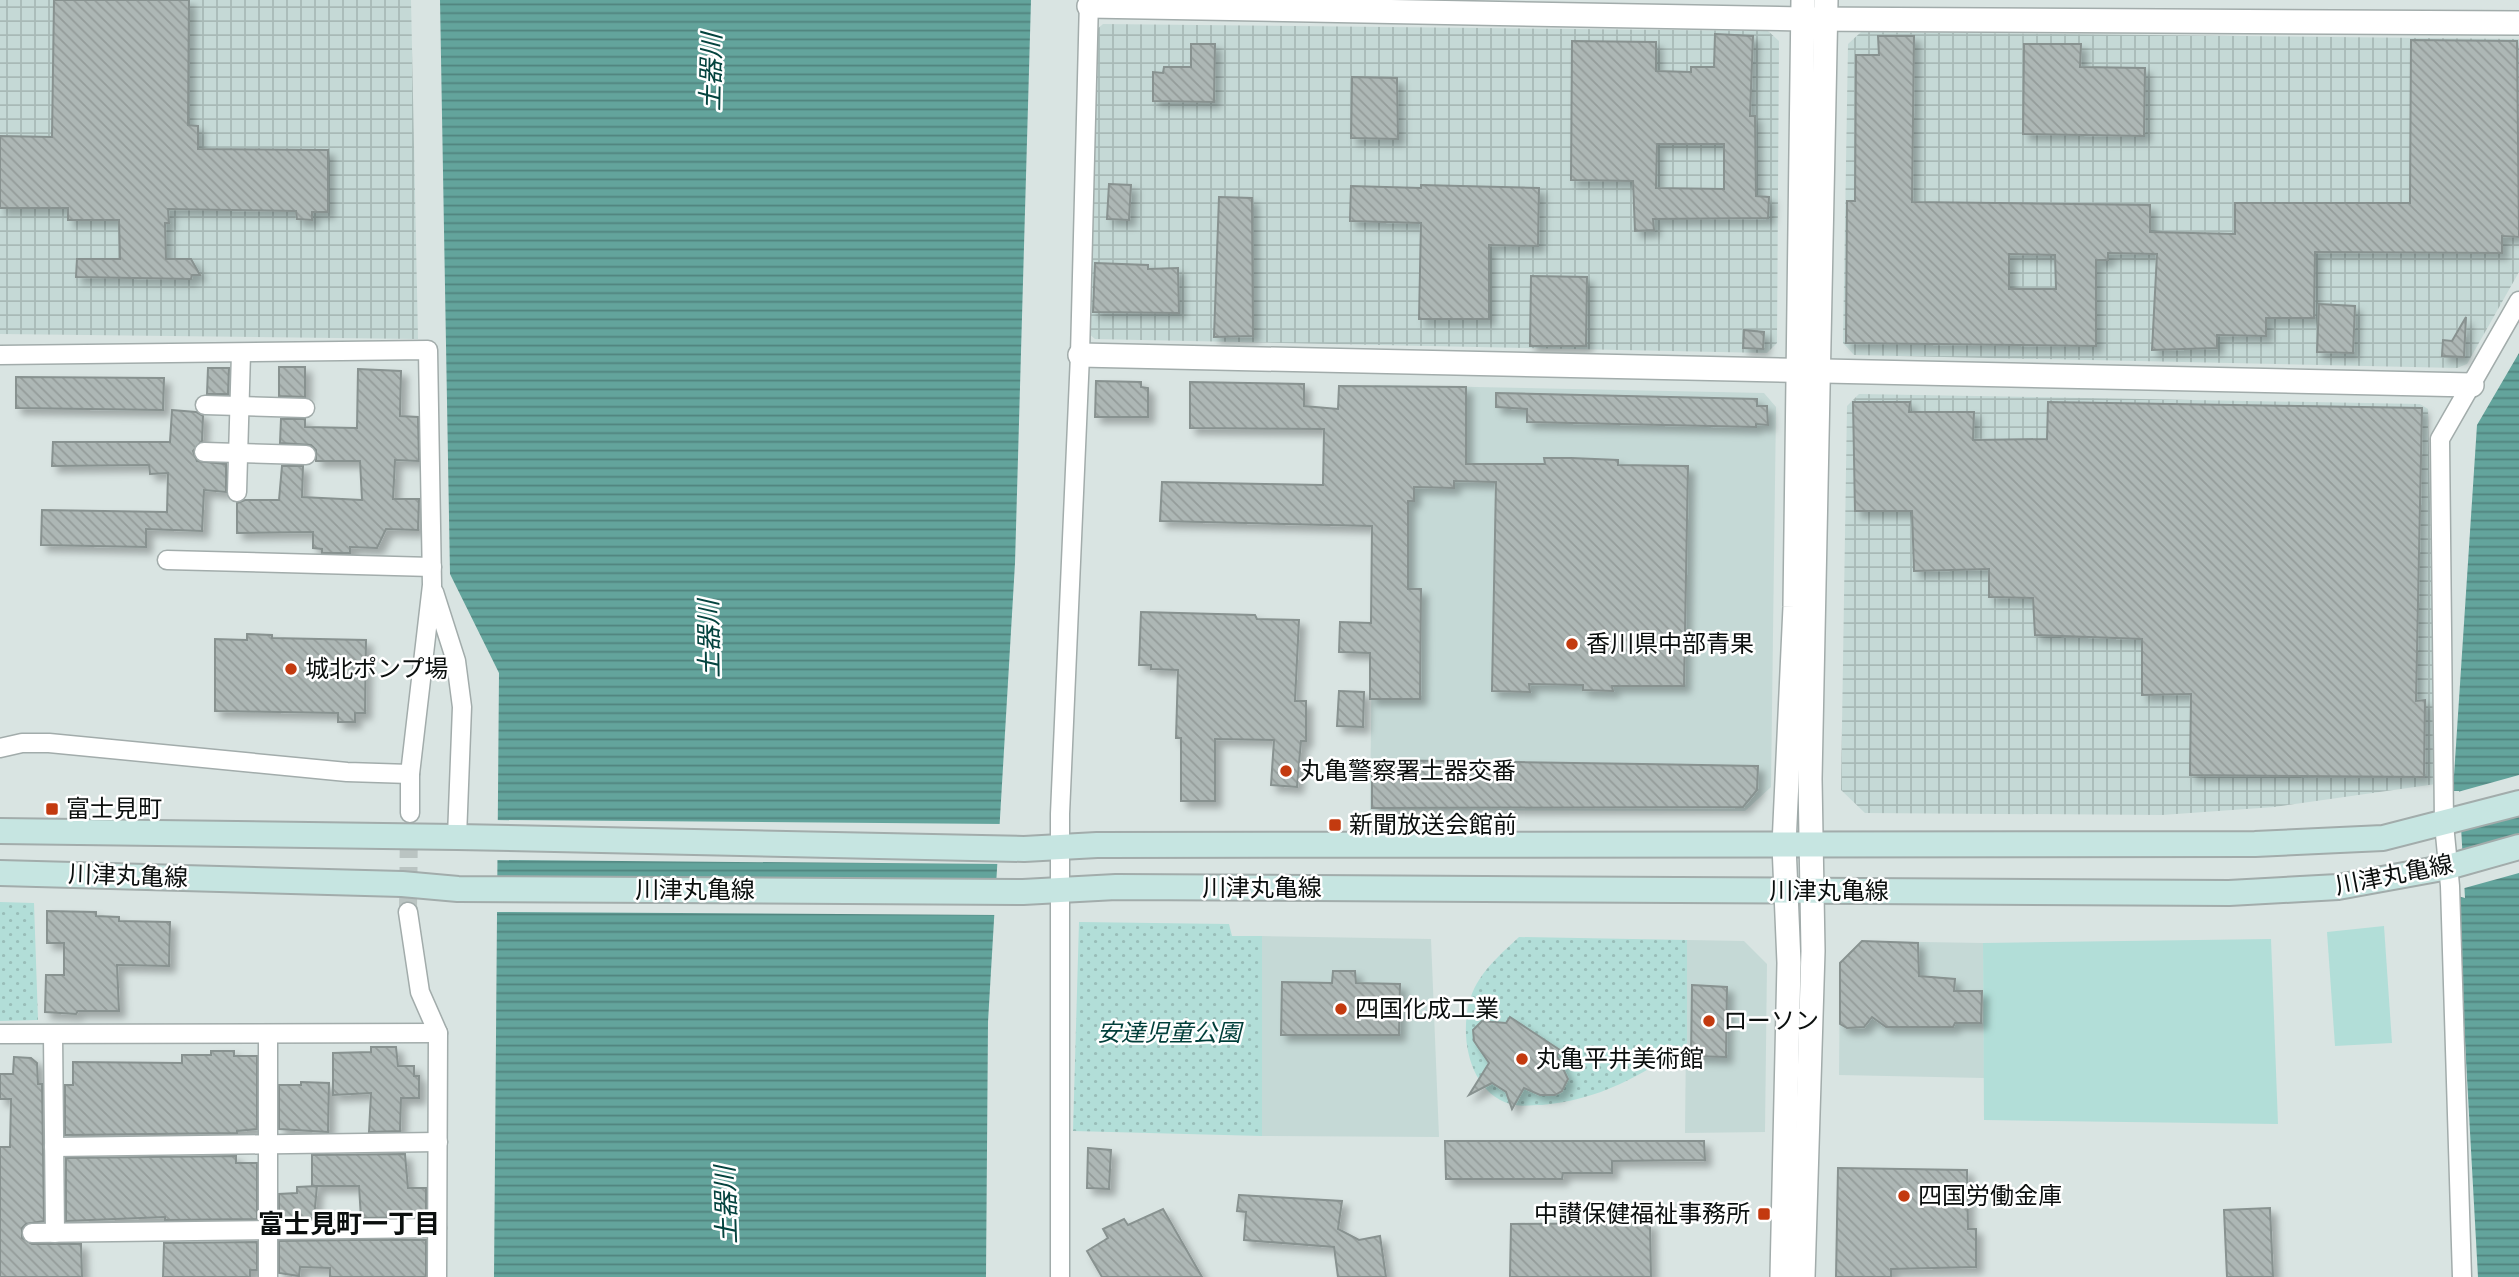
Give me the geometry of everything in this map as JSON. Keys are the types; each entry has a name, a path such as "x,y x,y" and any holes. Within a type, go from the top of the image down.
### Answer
{"main road":[{"name":"川津丸亀線","path":"0,831 457,836 1024,849 1097,845 2255,844 2383,838 2519,803"},
{"name":"川津丸亀線","path":"0,873 458,888 1023,892 1116,887 1486,888 2229,893 2338,887 2453,865 2519,847"}],"street":[{"path":"1059,1277 1060,848 1080,355 1089,3 2491,11 2519,23"},
{"path":"1782,1277 1789,963 1784,845 1826,8"},
{"path":"1802,9 1810,798 1813,844 1803,1277"},
{"path":"2462,1277 2440,439 2519,301"},
{"path":"0,355 428,350 432,585 410,774 410,813"},
{"path":"237,492 241,353"},
{"path":"1080,355 2472,385"},
{"path":"205,405 305,408"},
{"path":"204,452 306,455"},
{"path":"167,560 432,566"},
{"path":"432,585 456,662 462,707 457,836"},
{"path":"0,748 22,743 49,743 333,771 410,774"},
{"path":"408,912 420,992 438,1033 437,1277"},
{"path":"0,1034 438,1033"},
{"path":"268,1034 268,1277"},
{"path":"52,1035 55,1233"},
{"path":"54,1147 438,1142"},
{"path":"32,1233 438,1228"}],"shaded area":[{"path":"0,0 411,0 418,339 0,334"},
{"path":"1103,24 1768,31 1779,41 1777,343 1767,353 1095,339 1088,333 1095,31"},
{"path":"1861,32 2519,39 2519,272 2467,364 2457,368 1854,355 1843,343 1848,44"},
{"name":"香川県中部青果","path":"1375,385 1764,393 1776,407 1771,787 1745,811 1370,810"},
{"path":"1859,394 2420,404 2428,409 2436,784 2274,807 2162,815 1865,813 1841,790 1847,406"},
{"path":"1262,936 1431,939 1439,1137 1262,1136"},
{"path":"1687,940 1744,941 1767,964 1765,1132 1685,1133"},
{"path":"1862,941 1983,943 1984,1078 1839,1075 1840,963"}],"green space":[{"path":"0,902 34,903 38,1020 0,1021"},
{"name":"安達児童公園","path":"1079,922 1229,924 1232,936 1262,936 1262,1136 1073,1131"},
{"path":"2384,926 2392,1043 2335,1046 2327,932"},
{"path":"1519,937 1687,940 1687,1043 1637,1076 1582,1098 1521,1106 1494,1096 1482,1084 1473,1068 1468,1050 1467,1013 1472,995 1483,974"},
{"path":"2271,939 2278,1124 1984,1120 1983,943"}],"water":[{"name":"土器川","path":"440,0 1031,0 1015,563 988,1022 986,1277 494,1277 499,673 450,574"},
{"path":"2519,353 2519,1277 2478,1277 2457,896 2465,898 2459,791 2453,791 2477,425"}],"pier":[{"path":"2519,775 2519,812 2458,829 2454,793"},
{"path":"494,820 1003,824 1001,864 494,860"},
{"path":"2519,835 2519,873 2461,889 2459,852"},
{"path":"494,876 1000,879 998,915 493,912"}],"building":[{"path":"54,0 189,0 188,125 198,126 198,149 328,150 328,212 312,212 312,220 297,219 296,211 168,209 169,223 165,223 166,259 191,259 200,275 192,275 191,279 76,277 77,259 120,259 119,220 68,220 68,208 0,208 0,136 52,137"},
{"path":"1715,34 1753,36 1750,116 1755,116 1756,196 1769,197 1768,218 1653,219 1654,230 1635,231 1633,181 1571,180 1572,41 1656,42 1656,71 1691,72 1691,67 1714,67","holes":["1657,144 1724,144 1724,189 1656,188"]},
{"path":"1878,36 1914,36 1912,202 2150,205 2150,232 2235,234 2235,203 2410,203 2411,40 2517,41 2519,237 2502,236 2502,253 2315,252 2314,318 2266,318 2266,336 2217,335 2217,348 2152,350 2157,254 2108,253 2108,260 2096,260 2096,346 1846,343 1847,201 1855,201 1856,55 1879,55","holes":["2009,254 2055,255 2056,289 2009,289"]},
{"path":"1191,44 1215,44 1214,102 1153,101 1153,72 1163,73 1164,67 1191,67"},
{"path":"2024,44 2081,44 2080,67 2145,68 2144,136 2023,134"},
{"path":"1352,77 1397,78 1398,139 1351,138"},
{"path":"1109,184 1131,185 1129,220 1107,219"},
{"path":"1421,185 1539,188 1538,246 1489,245 1489,319 1419,319 1421,223 1350,221 1351,186 1421,188"},
{"path":"1219,197 1252,198 1253,336 1214,337"},
{"path":"1095,263 1148,265 1148,269 1178,268 1179,313 1093,312"},
{"path":"1531,276 1587,277 1586,346 1530,346"},
{"path":"2319,304 2355,306 2353,353 2317,352"},
{"path":"2466,317 2464,357 2442,356 2443,340 2452,341"},
{"path":"1744,330 1764,332 1763,349 1743,348"},
{"path":"279,367 305,367 305,397 279,396"},
{"path":"208,368 229,368 228,394 207,394"},
{"path":"358,369 401,371 400,416 418,417 419,461 395,460 393,499 419,499 418,530 386,529 377,548 350,547 350,553 322,553 322,549 313,548 313,532 237,533 237,503 245,500 279,500 282,466 303,466 302,497 362,500 360,461 316,461 316,450 311,445 280,443 281,419 305,419 305,427 357,428"},
{"path":"16,377 164,378 163,410 16,408"},
{"path":"1096,381 1141,382 1141,387 1148,388 1148,417 1095,417"},
{"path":"1190,382 1304,384 1304,406 1338,409 1339,386 1466,387 1466,464 1545,464 1544,458 1571,458 1618,460 1618,465 1688,466 1684,686 1612,686 1613,691 1583,690 1583,685 1529,684 1530,692 1492,691 1496,482 1454,481 1454,488 1414,487 1414,501 1408,501 1408,589 1421,589 1420,699 1370,699 1370,653 1339,652 1340,622 1371,623 1372,526 1160,521 1162,482 1323,485 1324,429 1190,428"},
{"path":"1496,393 1757,399 1757,406 1767,406 1768,425 1756,424 1756,427 1527,422 1527,409 1496,407"},
{"path":"1853,402 1910,402 1909,412 1974,412 1973,440 2047,439 2048,402 2422,408 2416,701 2425,700 2424,777 2190,775 2191,694 2142,695 2142,639 2035,635 2033,598 1989,597 1989,569 1914,571 1912,511 1855,511"},
{"path":"172,410 196,412 203,416 202,441 193,451 197,461 226,464 226,492 204,490 202,531 146,529 146,547 41,545 42,510 167,512 168,473 150,474 149,465 52,466 53,442 170,442"},
{"path":"1141,612 1255,615 1257,619 1299,620 1295,701 1306,701 1306,741 1301,741 1297,787 1271,785 1274,740 1215,739 1215,801 1181,801 1181,738 1176,738 1178,670 1151,669 1151,665 1139,665"},
{"name":"城北ポンプ場","path":"247,634 272,635 272,638 366,640 365,713 355,713 355,722 338,722 338,713 215,711 215,639 247,640"},
{"path":"1339,691 1364,692 1363,727 1337,726"},
{"path":"1372,760 1758,766 1757,790 1743,807 1372,808"},
{"path":"47,911 96,912 96,916 119,917 119,921 170,922 169,966 117,965 119,1011 78,1011 76,1014 45,1012 46,975 64,975 64,943 47,943"},
{"path":"1862,941 1918,943 1919,976 1955,979 1954,991 1982,991 1981,1023 1955,1023 1953,1027 1886,1027 1872,1017 1864,1027 1847,1028 1840,1024 1840,963"},
{"name":"四国化成工業","path":"1333,971 1355,971 1356,983 1400,984 1399,1035 1281,1035 1282,982 1332,983"},
{"name":"ローソン","path":"1692,985 1727,987 1726,1057 1691,1056"},
{"name":"丸亀平井美術館","path":"1510,1017 1560,1050 1557,1056 1568,1079 1562,1091 1555,1095 1540,1095 1524,1088 1512,1109 1506,1092 1492,1083 1469,1095 1489,1063 1474,1041 1473,1030 1482,1021 1506,1023"},
{"path":"371,1047 396,1047 398,1066 414,1066 414,1076 419,1076 419,1098 401,1098 400,1131 369,1132 371,1093 333,1095 333,1053 371,1052"},
{"path":"211,1051 234,1051 234,1056 257,1056 257,1129 237,1133 65,1135 65,1085 73,1085 73,1062 182,1063 182,1055 211,1055"},
{"path":"14,1057 31,1058 37,1063 38,1084 42,1084 44,1221 26,1224 22,1228 22,1238 32,1244 81,1244 82,1277 0,1277 0,1147 10,1147 11,1099 0,1099 0,1074 13,1074"},
{"path":"301,1082 329,1083 328,1132 279,1129 279,1085 301,1085"},
{"path":"1445,1141 1704,1141 1705,1160 1612,1161 1612,1173 1563,1173 1562,1179 1446,1179"},
{"path":"1088,1148 1111,1150 1109,1189 1087,1188"},
{"path":"405,1154 408,1188 426,1188 426,1212 415,1213 417,1217 361,1218 359,1186 312,1186 312,1155"},
{"path":"236,1156 236,1163 257,1163 257,1219 165,1220 165,1217 66,1221 66,1158"},
{"path":"1838,1168 1967,1170 1968,1229 1976,1229 1976,1267 1891,1269 1891,1277 1836,1277"},
{"path":"317,1186 314,1218 279,1219 279,1194 297,1193 297,1187"},
{"path":"1239,1195 1342,1201 1338,1229 1359,1240 1380,1236 1386,1277 1338,1277 1334,1247 1244,1240 1246,1212 1237,1211"},
{"path":"2270,1208 2273,1277 2227,1277 2224,1210"},
{"path":"1163,1209 1202,1277 1102,1277 1087,1251 1108,1238 1103,1229 1124,1219 1128,1225"},
{"path":"1650,1223 1651,1277 1510,1277 1511,1224"},
{"path":"426,1240 426,1277 330,1277 330,1268 300,1267 299,1276 279,1273 279,1241"},
{"path":"257,1242 257,1270 250,1270 250,1277 163,1277 164,1243"}],"tunnel":[{"path":"408,912 409,824"}],"place":[{"name":"香川県中部青果","path":"1572,644"},
{"name":"城北ポンプ場","path":"291,669"},
{"name":"丸亀警察署土器交番","path":"1286,771"},
{"name":"富士見町","path":"52,809"},
{"name":"新聞放送会館前","path":"1335,825"},
{"name":"四国化成工業","path":"1341,1009"},
{"name":"ローソン","path":"1709,1021"},
{"name":"丸亀平井美術館","path":"1522,1059"},
{"name":"四国労働金庫","path":"1904,1196"},
{"name":"中讃保健福祉事務所","path":"1764,1214"}],"district":[{"name":"富士見町一丁目","path":"349,1224"}]}
